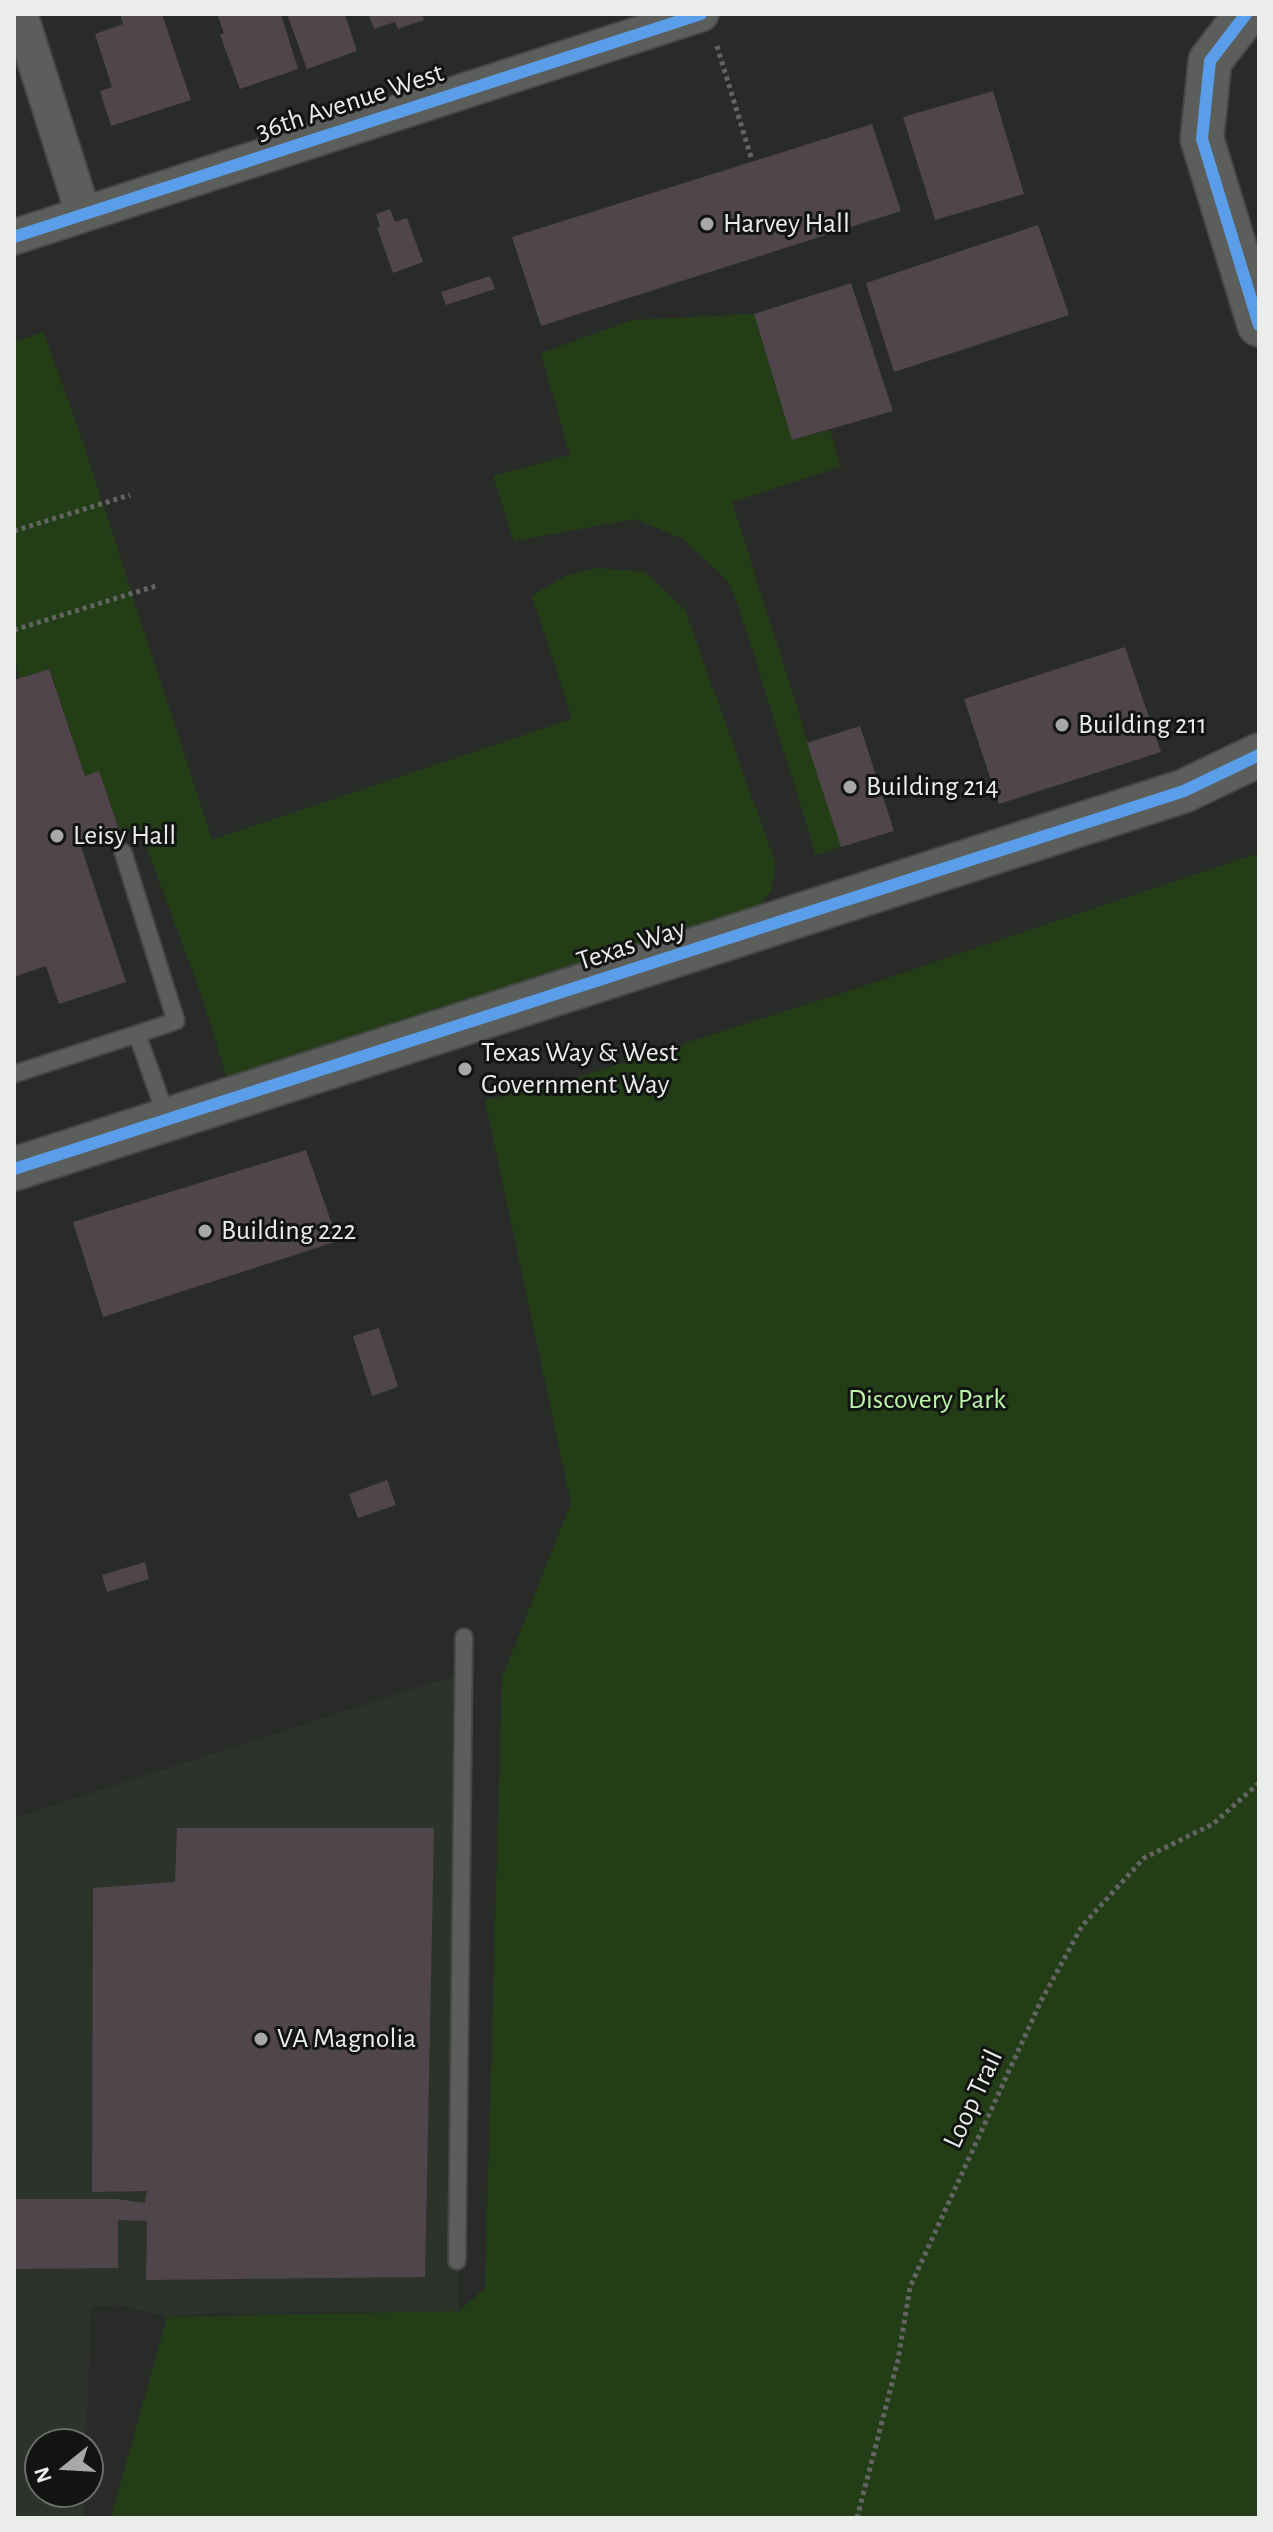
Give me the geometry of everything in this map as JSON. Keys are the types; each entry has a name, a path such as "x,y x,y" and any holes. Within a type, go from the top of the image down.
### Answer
{"street":[{"path":"20,14 83,213"},
{"name":"36th Avenue West","path":"14,237 701,14"},
{"path":"1246,14 1210,61 1202,139 1259,325"},
{"name":"Texas Way","path":"14,1169 1184,791 1259,755"}],"lane":[{"path":"14,1074 176,1021 123,852"},
{"path":"137,1034 167,1120"},
{"path":"457,2261 464,1637"}],"path":[{"path":"716,44 751,157"},
{"path":"14,531 130,495"},
{"path":"14,630 159,585"}],"shaded area":[{"path":"463,1673 459,2311 213,2313 167,2317 120,2305 91,2307 87,2428 24,2428 24,2508 84,2508 84,2518 14,2518 14,1818"}],"green space":[{"path":"754,314 792,440 830,430 841,467 732,502 841,847 816,855 739,607 728,581 683,539 635,519 514,541 493,476 570,455 541,353 632,320"},
{"path":"44,332 212,840 572,719 532,596 565,576 597,568 645,572 685,610 776,865 771,892 748,916 229,1084 202,997 140,829 119,830 99,772 85,776 49,669 19,678 14,657 14,342"},
{"name":"Discovery Park","path":"1259,853 1259,2518 111,2518 167,2317 459,2311 485,2288 502,1678 571,1503 485,1100 550,1086 846,992"}],"building":[{"path":"120,14 162,14 191,100 111,126 100,91 112,87 95,34 123,24"},
{"path":"217,14 281,14 298,69 240,89 220,35 224,33"},
{"path":"287,14 345,14 357,51 307,69"},
{"path":"368,14 422,14 424,20 398,29 395,22 374,29"},
{"path":"993,91 1024,194 935,220 903,117"},
{"name":"Harvey Hall","path":"872,124 901,211 541,326 512,237"},
{"path":"390,209 395,222 407,218 423,262 393,273 377,228 380,227 376,214"},
{"path":"1038,225 1069,315 894,372 866,283"},
{"path":"490,276 495,289 446,305 441,292"},
{"path":"851,283 893,411 792,440 754,314"},
{"name":"Building 211","path":"1125,647 1161,752 999,804 964,699"},
{"name":"Leisy Hall","path":"49,669 85,776 99,771 119,830 80,843 126,982 59,1004 46,966 14,977 14,680"},
{"name":"Building 214","path":"860,726 894,831 841,847 807,743"},
{"name":"Building 222","path":"306,1150 338,1241 103,1317 73,1222"},
{"path":"379,1328 398,1387 372,1396 353,1336"},
{"path":"387,1480 396,1505 358,1518 349,1494"},
{"path":"145,1562 149,1579 107,1592 102,1575"},
{"name":"VA Magnolia","path":"177,1828 434,1828 425,2277 146,2280 147,2221 118,2220 118,2268 14,2269 14,2199 117,2199 145,2203 147,2191 92,2192 93,1888 175,1882"}],"cycle path":[{"path":"14,237 701,14"},
{"path":"1246,14 1210,61 1202,139 1259,325"},
{"path":"14,1169 1184,791 1259,755"}],"place":[{"name":"Harvey Hall","path":"707,224"},
{"name":"Building 211","path":"1062,725"},
{"name":"Building 214","path":"850,787"},
{"name":"Leisy Hall","path":"57,836"},
{"name":"Texas Way & West Government Way","path":"465,1069"},
{"name":"Building 222","path":"205,1231"},
{"name":"VA Magnolia","path":"261,2039"}]}
